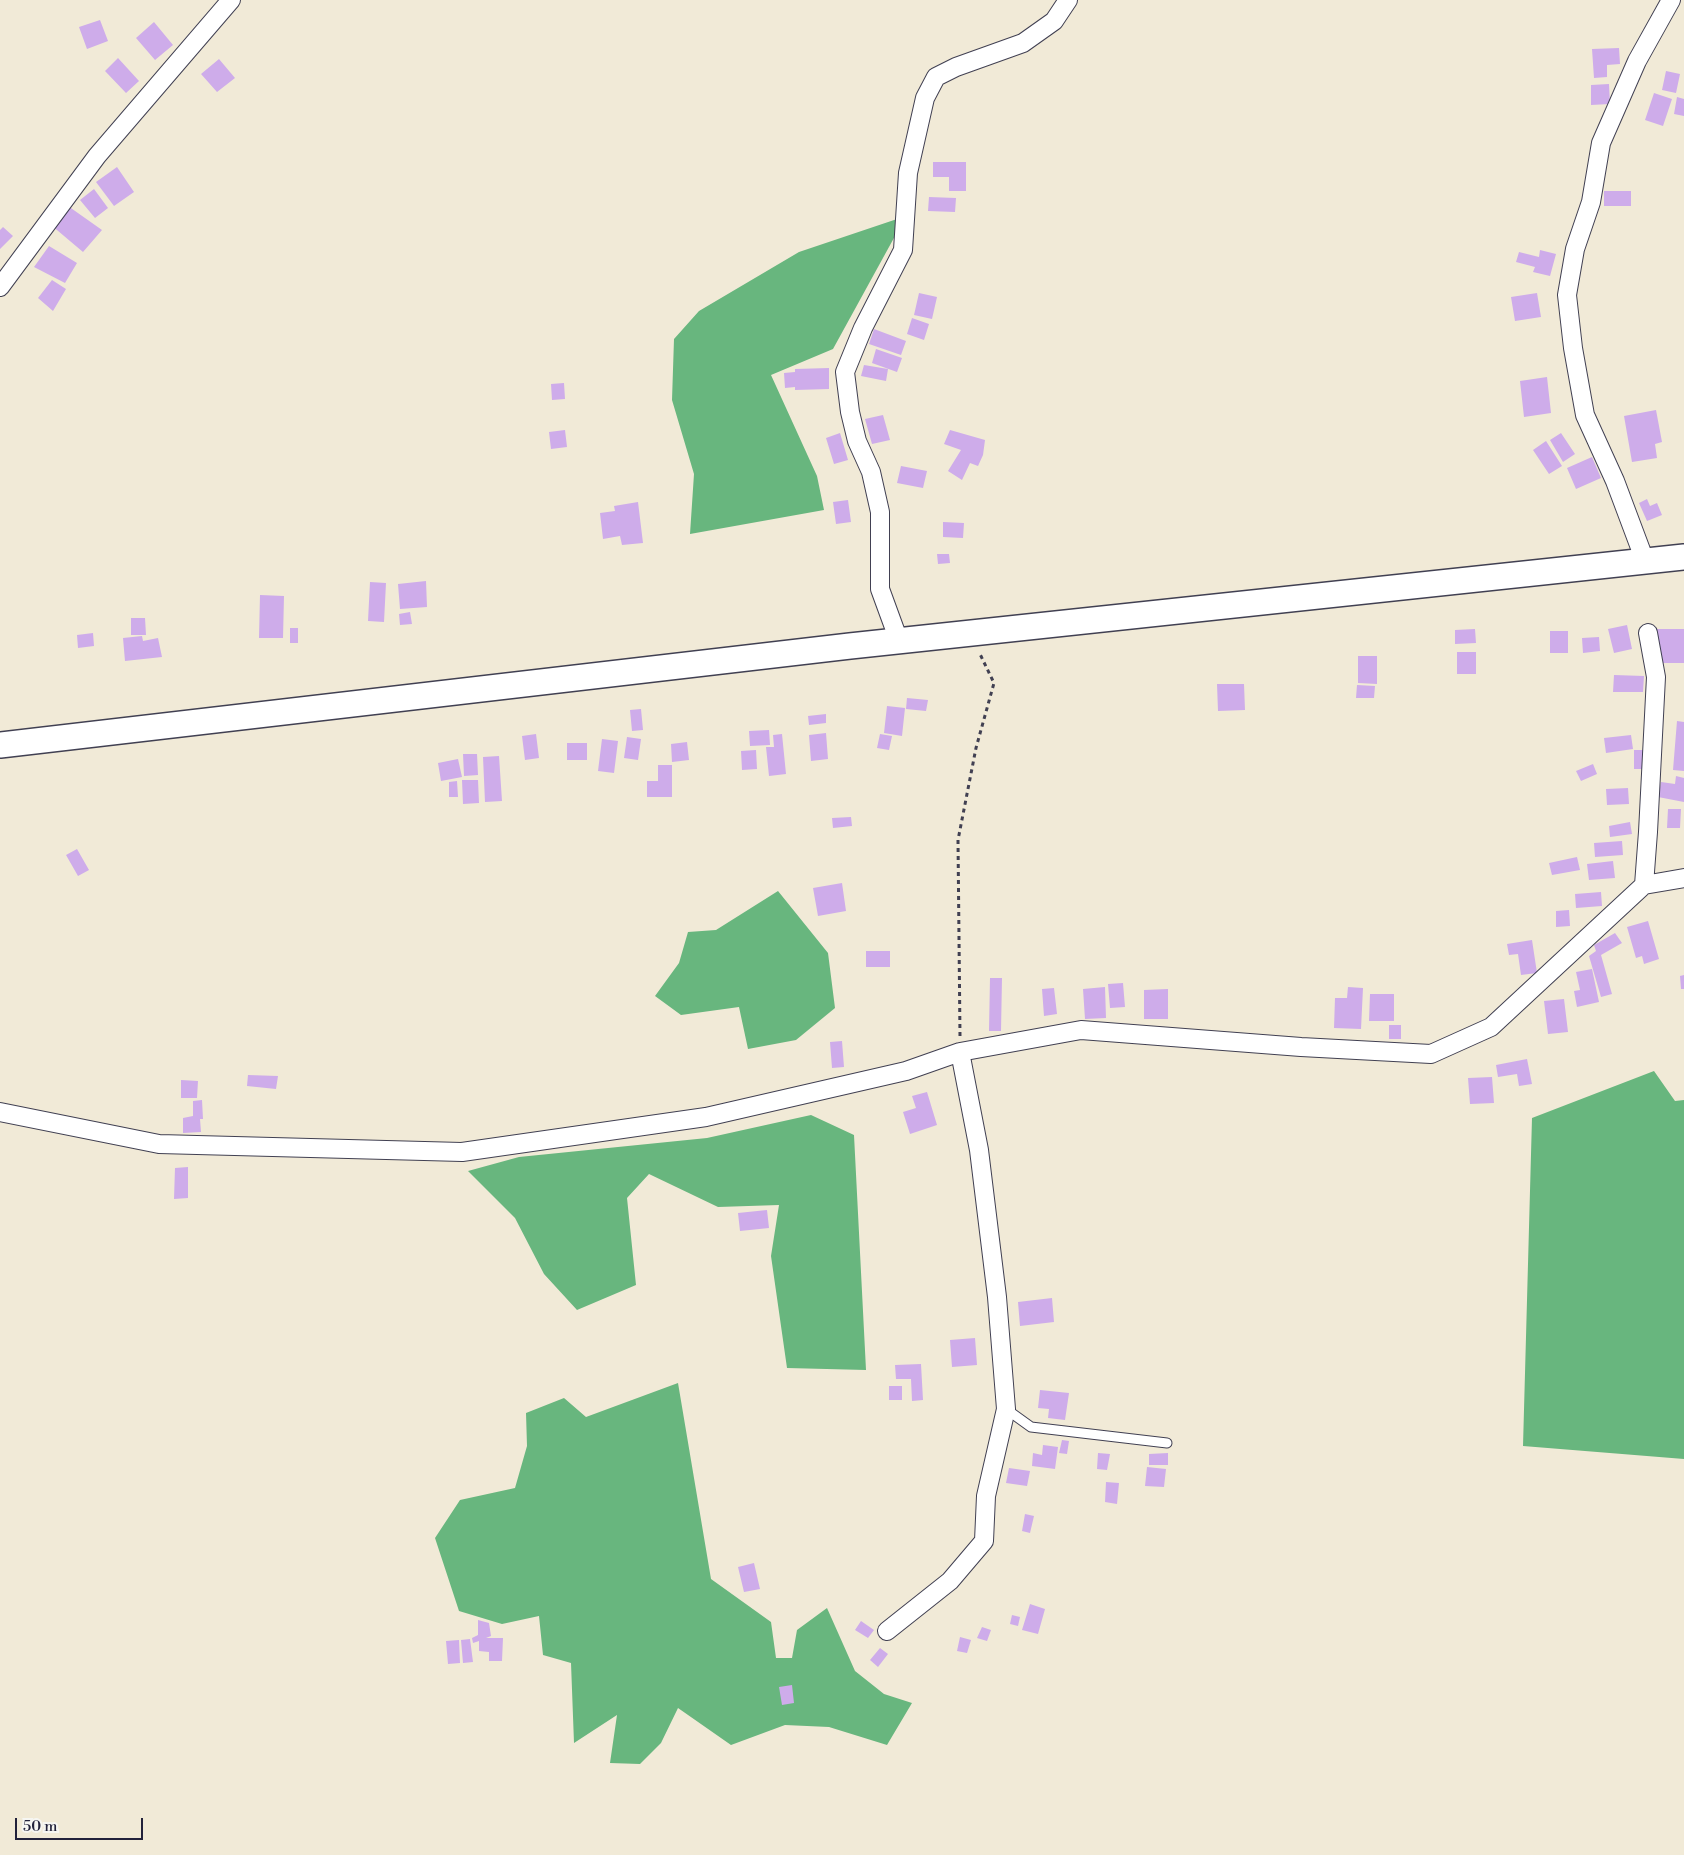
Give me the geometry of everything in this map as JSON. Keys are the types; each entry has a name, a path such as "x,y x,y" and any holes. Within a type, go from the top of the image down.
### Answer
{"main road":[{"path":"0,745 898,641 1684,557"}],"street":[{"path":"0,287 97,156 231,0"},
{"path":"898,641 880,589 880,512 871,472 857,441 850,412 845,372 863,328 903,250 908,173 924,98 936,77 956,67 1023,43 1054,21 1068,0"},
{"path":"1644,561 1615,481 1586,415 1573,348 1566,295 1575,249 1591,202 1600,143 1637,61 1671,0"},
{"path":"1644,885 1656,677 1648,633"},
{"path":"0,1112 160,1144 462,1152 706,1117 906,1071 960,1052 1081,1030 1301,1047 1431,1054 1491,1027 1644,885 1684,878"},
{"path":"887,1632 950,1581 984,1541 986,1496 1006,1409 997,1297 979,1150 960,1052"}],"lane":[{"path":"1006,1409 1031,1427 1167,1443"}],"path":[{"path":"960,1052 958,840 976,748 994,683 971,634"}],"green space":[{"path":"906,216 833,349 771,375 817,476 824,510 690,534 694,474 672,400 674,339 699,311 799,252"},
{"path":"778,891 828,953 835,1008 796,1040 748,1049 739,1007 681,1015 655,996 679,963 688,932 716,930"},
{"path":"1654,1071 1675,1101 1684,1100 1684,1459 1523,1446 1532,1118"},
{"path":"811,1115 854,1135 866,1370 787,1368 771,1256 779,1205 718,1207 649,1174 627,1198 636,1285 577,1310 544,1274 515,1218 468,1171 519,1157 707,1138"},
{"path":"678,1383 711,1579 771,1622 776,1658 792,1658 797,1630 827,1608 855,1671 884,1694 912,1703 887,1745 829,1727 785,1725 731,1745 678,1708 661,1743 640,1764 610,1763 617,1715 574,1743 571,1663 543,1655 539,1616 502,1624 459,1611 435,1538 460,1500 515,1488 527,1446 526,1413 564,1398 586,1417"}],"building":[{"path":"100,20 108,41 87,49 79,27"},
{"path":"154,22 173,45 155,60 136,38"},
{"path":"1619,48 1620,64 1607,65 1607,77 1594,78 1592,49"},
{"path":"118,58 139,81 126,93 105,71"},
{"path":"219,59 235,78 217,92 201,74"},
{"path":"1666,71 1680,74 1676,93 1662,90"},
{"path":"1609,84 1610,104 1591,105 1591,85"},
{"path":"1654,93 1672,99 1663,126 1645,120"},
{"path":"1677,97 1684,99 1684,116 1674,114"},
{"path":"933,162 966,162 966,191 949,191 949,177 933,177"},
{"path":"117,167 134,192 114,206 96,182"},
{"path":"94,189 108,208 95,218 80,200"},
{"path":"1604,191 1631,191 1631,206 1604,206"},
{"path":"929,197 956,198 955,212 928,211"},
{"path":"68,206 102,230 83,252 51,225"},
{"path":"3,227 13,236 0,249 0,230"},
{"path":"49,246 77,263 65,283 34,267"},
{"path":"1540,250 1556,254 1550,276 1533,272 1535,267 1516,262 1519,252 1539,257"},
{"path":"52,280 66,289 53,311 38,298"},
{"path":"919,293 937,297 932,319 914,315"},
{"path":"1537,293 1541,317 1515,321 1511,297"},
{"path":"912,318 929,324 924,340 907,334"},
{"path":"874,329 906,341 901,355 869,344"},
{"path":"876,349 902,358 897,372 872,363"},
{"path":"864,365 888,369 886,381 861,376"},
{"path":"829,368 829,389 795,390 795,387 785,388 784,373 795,372 795,369"},
{"path":"1547,377 1551,413 1524,417 1520,381"},
{"path":"564,383 565,399 552,400 551,384"},
{"path":"1656,410 1662,442 1655,444 1657,458 1632,462 1624,416"},
{"path":"883,415 890,440 872,444 865,419"},
{"path":"565,430 567,447 551,449 549,432"},
{"path":"950,430 985,440 983,455 978,466 970,463 962,480 948,471 961,450 944,444"},
{"path":"840,433 848,460 834,464 826,438"},
{"path":"1561,433 1575,454 1563,462 1550,440"},
{"path":"1546,441 1562,466 1549,474 1533,450"},
{"path":"1592,457 1601,478 1576,489 1567,468"},
{"path":"901,466 927,471 923,488 897,483"},
{"path":"1647,499 1650,506 1657,503 1662,515 1647,521 1639,503"},
{"path":"848,500 851,522 836,524 833,502"},
{"path":"638,502 643,543 622,545 620,536 603,539 600,513 615,511 614,506"},
{"path":"943,522 964,523 963,538 943,537"},
{"path":"937,554 949,554 950,563 938,564"},
{"path":"426,581 427,607 400,609 398,584"},
{"path":"370,582 386,583 384,622 368,621"},
{"path":"260,595 284,596 283,638 259,638"},
{"path":"410,612 412,624 400,625 399,614"},
{"path":"131,618 145,618 146,635 131,635"},
{"path":"1627,625 1632,649 1614,653 1608,629"},
{"path":"290,628 298,628 298,643 290,643"},
{"path":"1475,629 1476,643 1455,644 1455,630"},
{"path":"1657,629 1684,629 1684,663 1656,663"},
{"path":"1550,631 1568,631 1568,653 1550,653"},
{"path":"93,633 94,646 78,648 77,635"},
{"path":"142,636 143,641 158,638 162,657 125,661 123,638"},
{"path":"1599,637 1600,651 1583,653 1582,638"},
{"path":"1457,652 1476,652 1476,674 1457,674"},
{"path":"1358,656 1377,656 1377,684 1358,683"},
{"path":"1614,675 1644,676 1643,692 1613,692"},
{"path":"1217,684 1244,684 1245,710 1218,711"},
{"path":"1357,685 1375,686 1374,698 1356,698"},
{"path":"907,698 928,700 926,711 906,709"},
{"path":"887,706 905,708 902,736 884,733"},
{"path":"641,709 643,730 632,731 630,710"},
{"path":"826,714 826,723 809,725 808,716"},
{"path":"1677,721 1684,722 1684,771 1673,770"},
{"path":"769,730 770,745 750,746 749,731"},
{"path":"826,733 828,759 811,761 809,735"},
{"path":"536,734 539,758 525,760 522,736"},
{"path":"782,734 786,774 769,776 766,747 774,747 773,735"},
{"path":"880,734 892,736 889,750 877,748"},
{"path":"1631,735 1633,749 1606,753 1604,738"},
{"path":"627,737 641,739 638,760 624,758"},
{"path":"602,739 618,741 614,773 598,771"},
{"path":"687,742 689,760 672,762 671,744"},
{"path":"567,743 587,743 587,760 567,760"},
{"path":"756,750 757,769 742,770 741,751"},
{"path":"1634,750 1643,750 1643,769 1634,769"},
{"path":"463,754 477,754 478,775 464,776"},
{"path":"499,756 502,801 485,802 483,757"},
{"path":"458,759 462,777 441,781 438,763"},
{"path":"1593,764 1597,774 1581,781 1576,771"},
{"path":"658,765 672,765 672,797 647,797 647,781 658,781"},
{"path":"1676,776 1684,778 1684,802 1658,797 1661,782 1675,784"},
{"path":"462,780 478,780 479,803 463,804"},
{"path":"457,781 458,797 449,797 449,782"},
{"path":"1628,788 1629,804 1607,805 1606,789"},
{"path":"1668,809 1681,809 1680,828 1667,828"},
{"path":"851,817 852,826 833,828 832,818"},
{"path":"1630,822 1632,834 1610,837 1609,826"},
{"path":"1622,841 1623,855 1595,857 1594,843"},
{"path":"77,849 89,870 78,876 66,855"},
{"path":"1577,857 1580,870 1552,875 1549,863"},
{"path":"1613,861 1615,878 1589,880 1587,864"},
{"path":"842,883 846,911 818,916 813,888"},
{"path":"1601,892 1602,906 1576,908 1575,894"},
{"path":"1569,910 1570,926 1556,927 1556,911"},
{"path":"1648,921 1659,959 1644,964 1642,956 1636,958 1627,927"},
{"path":"1615,933 1622,943 1601,955 1612,994 1601,997 1589,956 1596,951 1594,945"},
{"path":"1532,940 1537,973 1521,975 1518,954 1509,955 1507,944"},
{"path":"866,951 890,951 890,967 866,967"},
{"path":"1592,969 1599,1002 1577,1007 1574,991 1580,990 1576,972"},
{"path":"1684,975 1684,989 1681,989 1680,976"},
{"path":"990,978 1002,978 1001,1031 989,1031"},
{"path":"1123,983 1125,1007 1110,1008 1108,984"},
{"path":"1105,987 1106,1018 1085,1019 1083,989"},
{"path":"1348,987 1363,988 1361,1029 1334,1028 1335,998 1347,998"},
{"path":"1054,988 1057,1014 1044,1016 1042,989"},
{"path":"1168,989 1168,1019 1144,1019 1144,990"},
{"path":"1370,994 1394,994 1394,1021 1369,1021"},
{"path":"1564,999 1568,1032 1548,1034 1544,1001"},
{"path":"1389,1025 1401,1025 1401,1039 1389,1039"},
{"path":"842,1041 844,1067 832,1068 830,1042"},
{"path":"1527,1059 1532,1084 1519,1086 1517,1074 1498,1077 1496,1065"},
{"path":"248,1075 278,1076 276,1089 247,1086"},
{"path":"1492,1077 1494,1103 1470,1104 1468,1078"},
{"path":"181,1080 198,1081 197,1098 181,1098"},
{"path":"927,1092 937,1125 910,1134 903,1112 916,1108 912,1096"},
{"path":"202,1100 203,1119 200,1119 201,1132 183,1133 183,1118 193,1116 193,1101"},
{"path":"188,1167 188,1198 174,1199 175,1168"},
{"path":"767,1210 769,1228 740,1231 738,1213"},
{"path":"1052,1298 1054,1322 1020,1326 1018,1302"},
{"path":"975,1338 977,1365 952,1367 950,1340"},
{"path":"921,1364 923,1400 912,1401 911,1379 896,1379 895,1365"},
{"path":"889,1386 902,1386 902,1400 889,1400"},
{"path":"1040,1390 1069,1393 1065,1420 1048,1418 1049,1409 1038,1408"},
{"path":"1062,1440 1069,1441 1067,1454 1059,1453"},
{"path":"1043,1445 1058,1447 1055,1469 1032,1466 1033,1453 1042,1455"},
{"path":"1098,1453 1110,1454 1107,1470 1097,1469"},
{"path":"1168,1453 1168,1465 1149,1465 1149,1454"},
{"path":"1147,1467 1166,1469 1164,1487 1145,1486"},
{"path":"1009,1468 1030,1471 1027,1486 1006,1483"},
{"path":"1106,1482 1119,1483 1117,1504 1105,1502"},
{"path":"1025,1514 1034,1516 1030,1533 1022,1531"},
{"path":"754,1563 760,1589 744,1592 738,1567"},
{"path":"1030,1604 1045,1609 1038,1634 1022,1630"},
{"path":"1012,1615 1020,1617 1018,1626 1010,1624"},
{"path":"478,1620 489,1623 491,1636 486,1638 503,1638 502,1661 489,1661 489,1652 479,1651 479,1641 473,1643 472,1638 478,1635"},
{"path":"861,1621 874,1630 868,1638 855,1630"},
{"path":"982,1627 991,1630 987,1641 977,1638"},
{"path":"960,1637 971,1640 967,1653 957,1651"},
{"path":"470,1639 473,1662 463,1663 461,1640"},
{"path":"459,1640 460,1663 448,1664 446,1641"},
{"path":"880,1648 888,1654 878,1667 870,1660"},
{"path":"792,1685 794,1703 782,1705 779,1687"}]}
